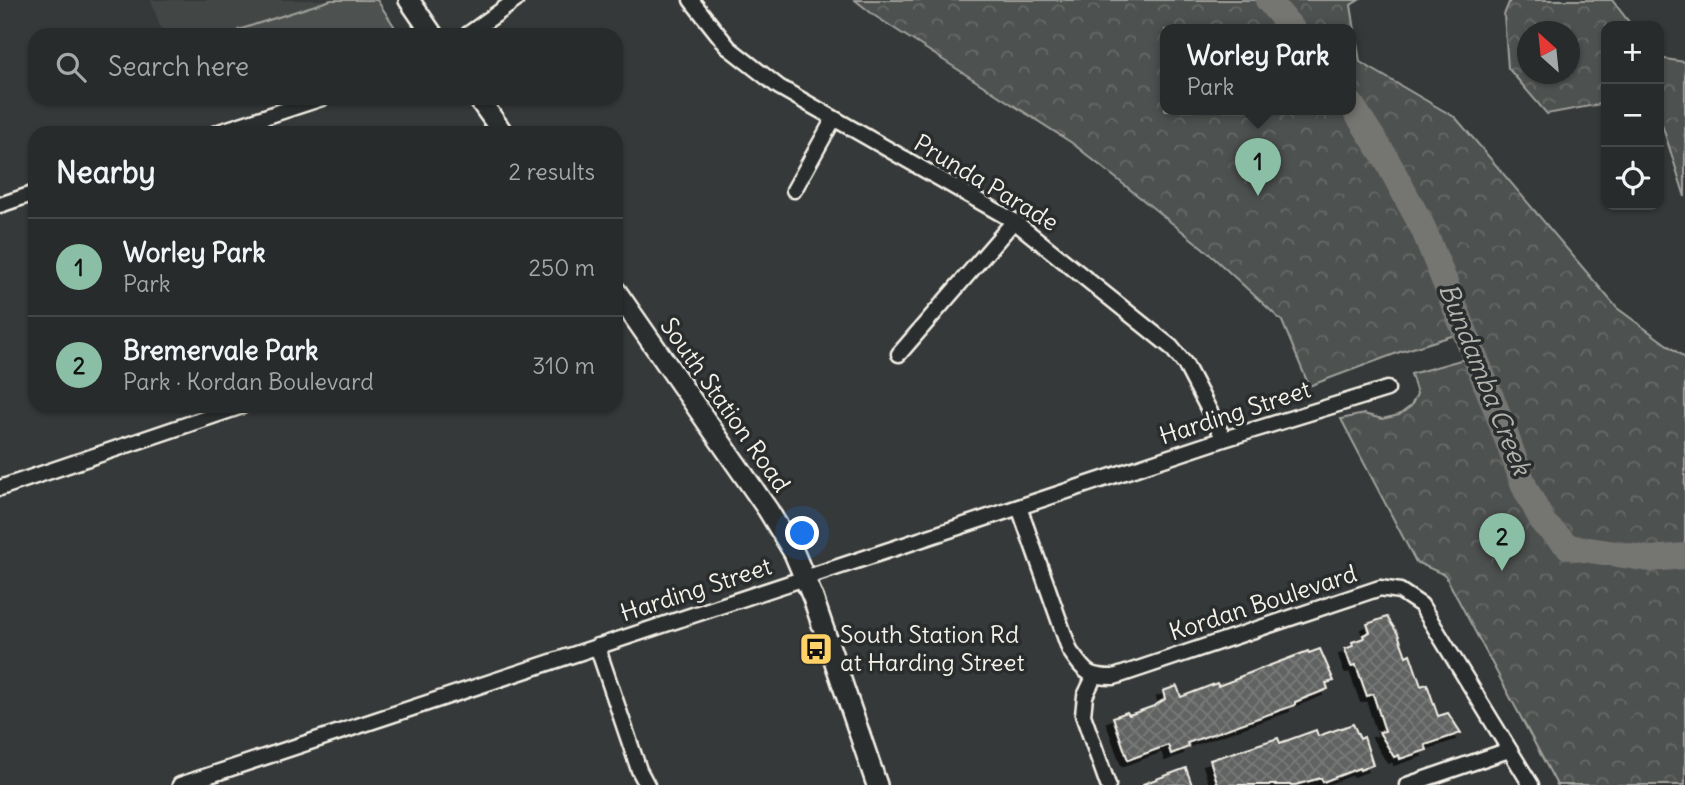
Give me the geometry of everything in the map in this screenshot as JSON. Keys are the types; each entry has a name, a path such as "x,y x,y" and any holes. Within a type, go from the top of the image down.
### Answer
{"main road":[{"path":"409,0 428,28"},
{"path":"483,105 498,126"},
{"name":"South Station Road","path":"623,300 775,521 794,553 877,785"}],"street":[{"path":"477,28 516,0"},
{"name":"Prunda Parade","path":"691,0 729,48 779,87 1014,221 1171,347 1185,363 1224,439"},
{"path":"237,126 301,105"},
{"path":"794,190 833,120"},
{"path":"0,205 28,195"},
{"path":"899,354 1014,221"},
{"name":"Harding Street","path":"180,785 222,779 597,646 1224,439 1387,389"},
{"path":"0,488 221,413"},
{"path":"1019,508 1070,651 1082,668 1094,677 1085,696 1083,715 1108,785"},
{"name":"Kordan Boulevard","path":"1094,677 1114,677 1380,588 1400,591 1421,605 1531,785"},
{"path":"597,646 639,770 647,785"},
{"path":"1407,785 1509,750"}],"shaded area":[{"path":"151,0 331,0 245,28 161,28"}],"green space":[{"path":"331,0 377,0 395,28 244,28"},
{"path":"855,0 1359,0 1351,5 1354,24 1160,24 1160,115 1356,115 1356,37 1360,62 1456,118 1617,308 1685,358 1685,785 1557,785 1445,575 1416,562 1341,419 1364,414 1382,419 1399,415 1411,406 1417,394 1411,374 1468,358 1455,335 1309,386 1282,321 1203,248 1072,143 875,16"},
{"path":"1510,0 1612,0 1628,21 1601,21 1601,104 1547,114 1522,84 1580,84 1580,21 1517,21 1517,79 1508,68 1504,15"},
{"path":"1664,59 1685,62 1685,197 1664,131"}],"building":[{"path":"1387,617 1398,634 1406,656 1410,654 1421,686 1427,684 1438,716 1448,713 1461,733 1425,745 1427,750 1400,759 1399,755 1394,757 1379,732 1385,731 1373,694 1367,696 1356,665 1351,666 1345,649 1370,632 1367,624"},
{"path":"1320,649 1334,681 1326,683 1328,689 1295,702 1295,705 1187,743 1189,747 1171,754 1168,745 1128,760 1113,717 1127,712 1129,715 1154,706 1165,699 1163,691 1177,686 1181,697"},
{"path":"1353,724 1360,739 1364,737 1373,765 1323,782 1321,778 1295,785 1218,785 1210,760 1278,738 1280,743 1316,730 1318,736"},
{"path":"1186,768 1192,785 1143,785 1143,784"}],"waterway":[{"name":"Bundamba Creek","path":"1268,0 1288,24"},
{"name":"Bundamba Creek","path":"1356,112 1385,157 1423,228 1525,488 1544,524 1569,547 1650,559 1685,556"}],"place":[{"name":"Worley Park","path":"1258,196"},
{"name":"Bremervale Park","path":"1502,571"},
{"name":"South Station Rd at Harding Street","path":"816,649"}]}
